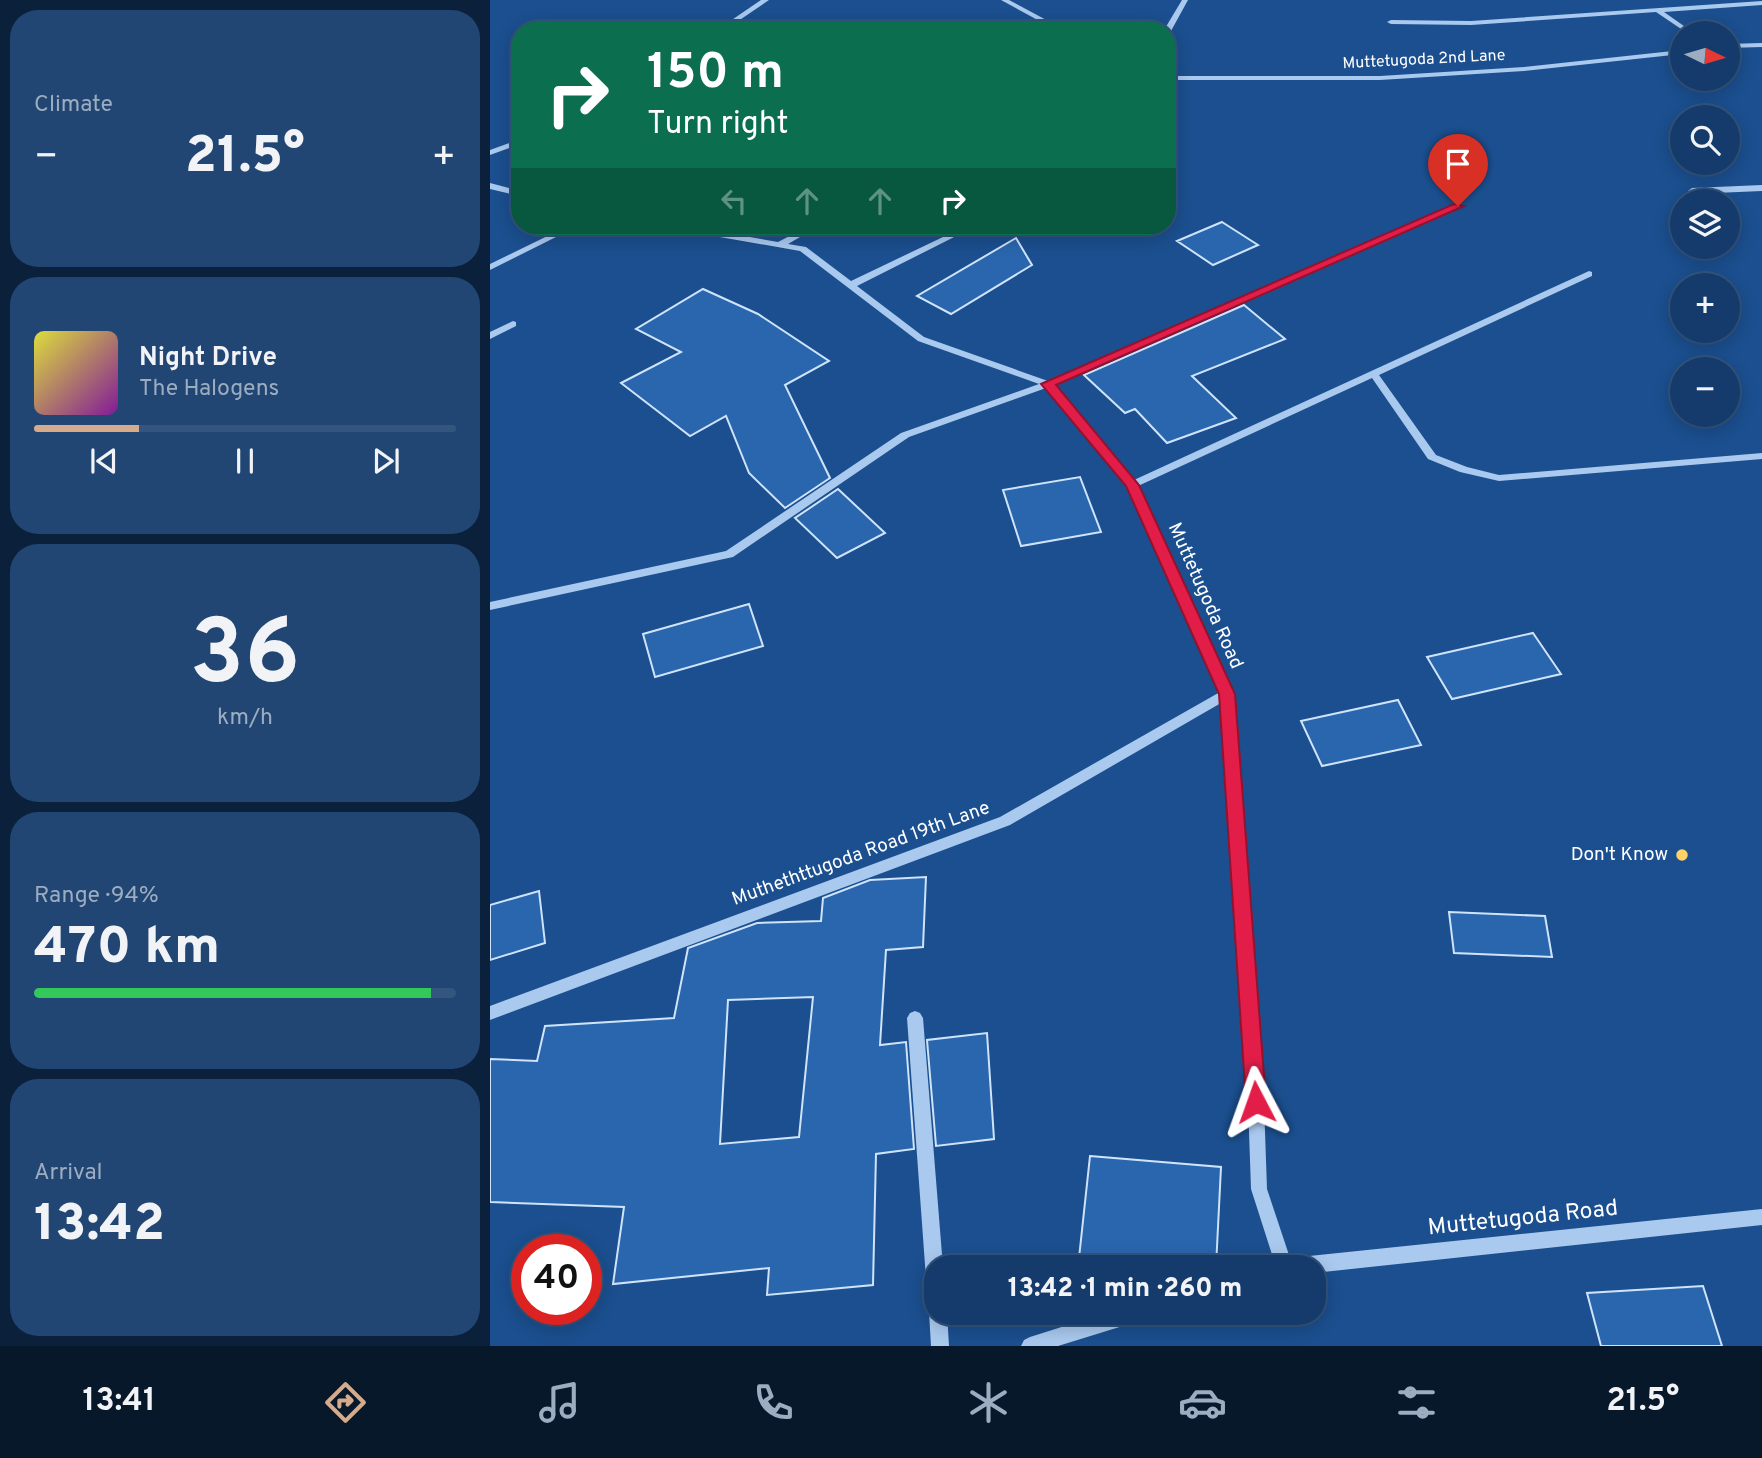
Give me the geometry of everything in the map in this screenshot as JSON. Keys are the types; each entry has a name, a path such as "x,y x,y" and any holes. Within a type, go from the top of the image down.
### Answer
{"street":[{"path":"734,21 766,0"},
{"path":"1004,0 1045,21"},
{"path":"1173,21 1185,0"},
{"path":"1391,22 1471,23 1762,3"},
{"path":"1657,10 1673,21"},
{"path":"1740,46 1762,45"},
{"name":"Muttetugoda 2nd Lane","path":"1176,78 1380,78 1524,69 1670,53"},
{"path":"490,153 511,145"},
{"path":"490,186 511,192"},
{"path":"1739,189 1762,188"},
{"path":"490,606 729,554 905,435 1048,384 1458,206"},
{"path":"490,267 556,235"},
{"path":"728,235 803,249 922,339 1048,384"},
{"path":"781,244 798,235"},
{"path":"849,286 954,235"},
{"path":"1132,485 1589,274"},
{"path":"490,336 513,324"},
{"path":"1374,374 1432,457 1464,470 1499,478 1762,456"},
{"name":"Muttetugoda Road","path":"1048,384 1132,485 1227,694 1256,1102 1258,1189 1280,1255"},
{"name":"Muthethttugoda Road 19th Lane","path":"490,1013 1006,821 1227,694"},
{"path":"915,1018 933,1255"},
{"name":"Muttetugoda Road","path":"1326,1263 1762,1217"},
{"path":"939,1325 940,1346"},
{"path":"1030,1346 1097,1325"}],"building":[{"path":"1222,222 1258,245 1213,265 1177,241"},
{"path":"1016,238 1032,265 951,314 917,296"},
{"path":"703,289 758,314 829,361 785,385 830,478 785,508 749,473 726,416 690,436 621,383 681,352 636,329"},
{"path":"1244,305 1285,339 1192,376 1236,418 1167,443 1135,409 1125,413 1084,375"},
{"path":"1080,477 1101,532 1021,546 1003,490"},
{"path":"838,489 885,533 837,558 795,518"},
{"path":"749,604 763,646 655,677 643,634"},
{"path":"1533,633 1561,674 1452,699 1427,657"},
{"path":"1398,700 1421,745 1322,766 1301,721"},
{"path":"926,877 923,947 886,950 880,1045 906,1042 914,1149 876,1154 873,1285 767,1295 769,1268 613,1284 624,1207 490,1202 490,1059 537,1061 545,1026 674,1018 688,948 757,923 821,921 823,898 870,880","holes":["813,997 799,1137 720,1144 728,1000"]},
{"path":"539,891 545,943 490,960 490,905"},
{"path":"1449,912 1545,916 1552,957 1454,953"},
{"path":"987,1033 994,1139 936,1146 927,1040"},
{"path":"1090,1156 1221,1167 1217,1255 1079,1255"},
{"path":"1703,1286 1722,1346 1601,1346 1587,1293"}],"place":[{"name":"Don't Know","path":"1682,855"}],"route":[{"path":"1256,1102 1227,694 1132,485 1048,384 1458,206"}]}
